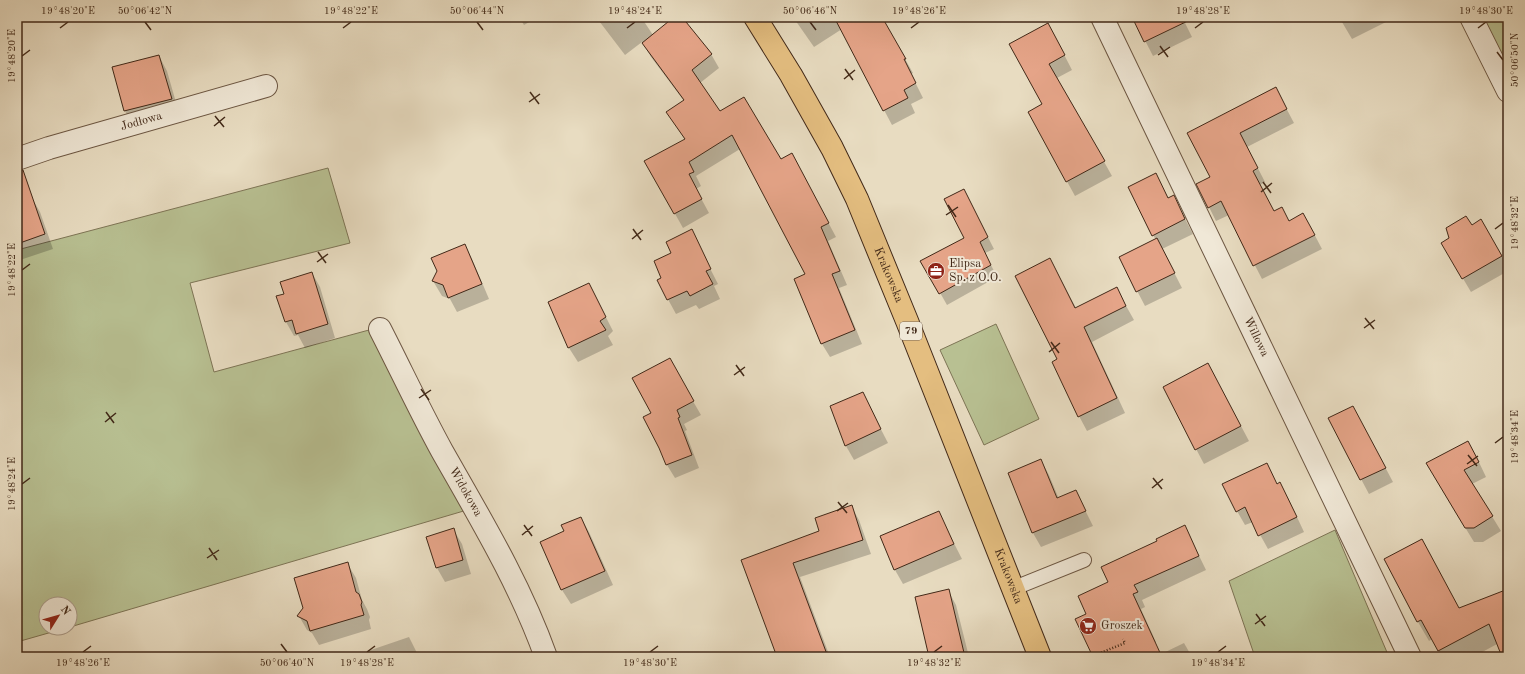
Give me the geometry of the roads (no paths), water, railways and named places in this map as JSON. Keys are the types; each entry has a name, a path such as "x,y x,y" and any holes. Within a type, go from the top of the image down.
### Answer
{"main road":[{"name":"Krakowska","path":"755,17 795,81 832,148 854,193 907,321 1037,656"}],"street":[{"name":"Willowa","path":"1102,17 1410,657"},
{"path":"1471,17 1508,91"},
{"name":"Jodłowa","path":"17,159 49,148 266,86"},
{"name":"Widokowa","path":"380,329 441,449 510,573 534,624 546,657"}],"lane":[{"path":"1012,589 1084,560"}],"place":[{"name":"Elipsa Sp. z O.O.","path":"936,271"},
{"name":"Groszek","path":"1088,626"}]}
